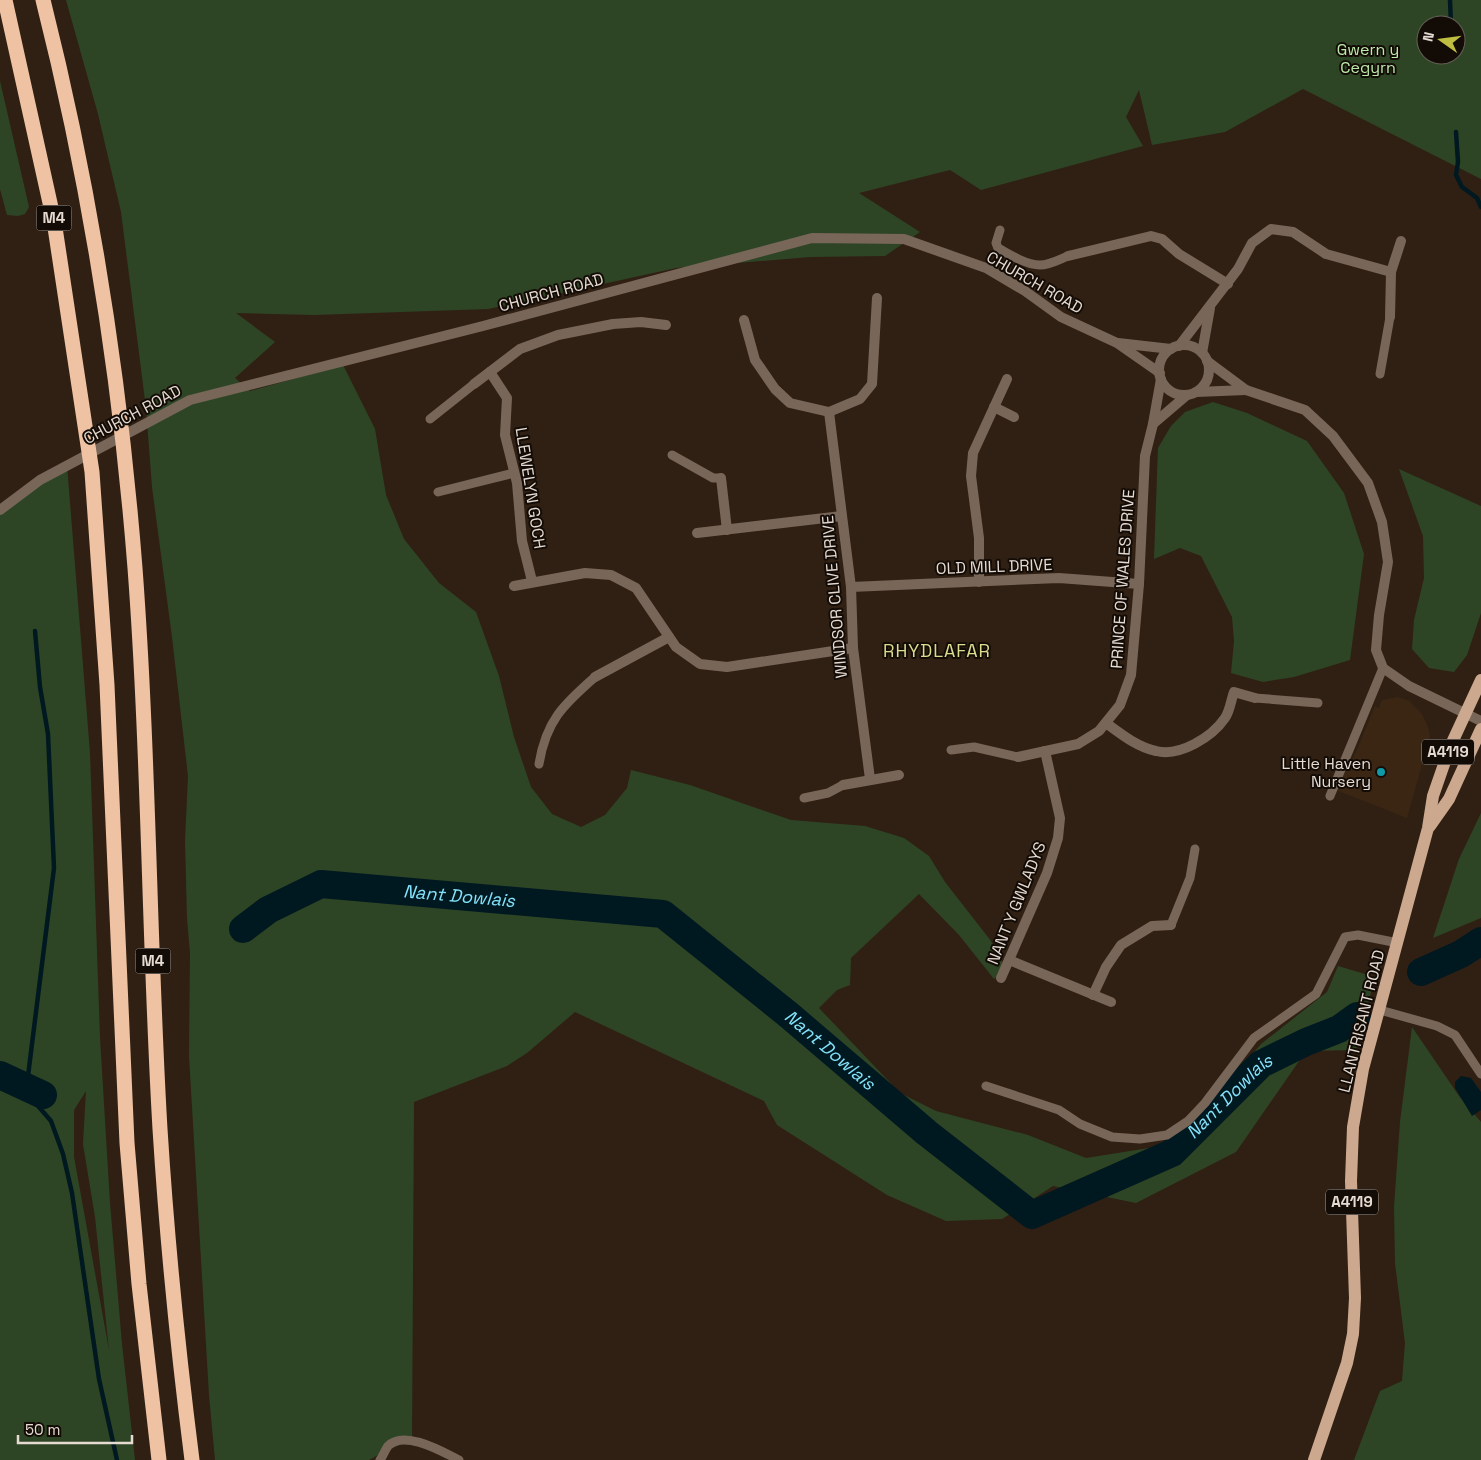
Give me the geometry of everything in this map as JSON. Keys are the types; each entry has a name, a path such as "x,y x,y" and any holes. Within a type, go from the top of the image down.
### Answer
{"highway":[{"name":"M4","path":"6,0 54,221 92,472 108,685 127,1143 139,1284 159,1460"},
{"name":"M4","path":"43,0 60,69 87,201 107,319 124,461 143,692 160,1130 178,1346 192,1460"}],"main road":[{"name":"LLANTRISANT ROAD","path":"1314,1460 1348,1363 1353,1334 1355,1298 1351,1181 1353,1127 1363,1069 1428,828 1433,796 1450,747 1481,680"},
{"name":"LLANTRISANT ROAD","path":"1428,828 1449,799 1481,728"}],"street":[{"path":"1246,390 1178,395 1170,391 1160,376 1160,362 1165,354 1175,348 1211,306 1238,269 1252,243 1271,229 1293,232 1326,254 1391,272"},
{"path":"1068,256 1152,236 1162,239 1179,254 1228,284"},
{"name":"CHURCH ROAD","path":"0,510 40,480 190,400 483,326 812,238 904,239 986,268 1025,290 1061,317 1116,343 1160,376"},
{"path":"1390,317 1391,272 1401,241"},
{"path":"744,320 755,360 775,389 790,403 829,412 860,399 872,384 877,298"},
{"path":"1153,424 1203,386 1207,379 1209,369 1205,357 1211,306"},
{"path":"474,384 520,349 558,335 613,324 642,322 666,325"},
{"name":"CHURCH ROAD","path":"1116,343 1175,348"},
{"path":"1175,348 1188,346 1196,348 1246,390 1305,410 1333,436 1368,483 1382,522 1388,562 1379,616 1376,650 1383,668 1409,686 1481,721"},
{"name":"LLEWELYN GOCH","path":"490,372 507,398 505,435 517,483 522,541 532,582"},
{"name":"PRINCE OF WALES DRIVE","path":"1018,756 1078,744 1099,731 1120,705 1131,675 1140,584 1145,456 1153,424 1160,376"},
{"path":"979,582 979,538 971,476 973,453 1007,379"},
{"path":"994,407 1014,417"},
{"name":"WINDSOR CLIVE DRIVE","path":"829,412 851,587 853,648 870,779"},
{"path":"721,478 727,530"},
{"path":"698,533 842,516"},
{"path":"514,586 585,573 611,576 636,588 676,647 700,664 727,667 853,648"},
{"name":"OLD MILL DRIVE","path":"851,587 1059,578 1140,584"},
{"path":"595,677 669,637"},
{"path":"1106,723 1130,740 1157,752 1180,750 1204,739 1226,717 1234,692 1255,698"},
{"name":"NANT Y GWLADYS","path":"1001,978 1047,873 1058,838 1060,818 1045,751"},
{"path":"843,784 899,775"},
{"path":"1093,995 1106,967 1120,945 1152,926 1171,925"},
{"path":"1009,960 1111,1002"}],"lane":[{"path":"1000,230 996,243 998,248 1032,263 1048,264 1068,256"},
{"path":"1380,374 1390,317"},
{"path":"430,419 474,384"},
{"path":"672,455 713,478 721,478"},
{"path":"438,492 514,473"},
{"path":"1330,796 1383,668"},
{"path":"539,764 542,743 554,719 578,692 595,677"},
{"path":"1255,698 1318,703"},
{"path":"951,750 974,747 1018,756"},
{"path":"804,798 828,792 843,784"},
{"path":"1171,925 1190,878 1195,848"},
{"path":"986,1086 1059,1110 1080,1124 1112,1137 1140,1139 1167,1135 1188,1121 1205,1103 1254,1038 1316,994 1346,937 1358,935 1398,943"},
{"path":"1380,1010 1437,1026 1455,1034 1481,1074"},
{"path":"380,1460 389,1445 402,1439 423,1443 459,1460"}],"shaded area":[{"path":"1398,697 1409,701 1422,714 1430,736 1407,818 1336,790 1356,752 1375,706 1379,708 1382,700"}],"green space":[{"name":"Gwern y Cegyrn","path":"66,0 1481,0 1481,179 1303,89 1225,132 1152,145 1139,90 1126,117 1143,146 981,190 950,170 859,193 920,232 885,256 810,257 676,268 488,309 314,315 236,313 275,342 235,378 250,391 343,365 375,429 386,495 404,539 439,583 476,612 499,676 514,737 531,787 552,814 581,827 605,815 627,788 631,770 690,785 791,820 865,826 904,838 929,856 945,882 991,941 1006,969 994,979 959,935 919,894 851,958 850,985 837,990 819,1008 900,1093 936,1111 1028,1135 1086,1158 1168,1145 1220,1093 1261,1044 1327,992 1338,966 1375,977 1356,1050 1306,1051 1236,1152 1136,1203 1053,1186 1002,1219 946,1221 887,1195 777,1125 764,1101 575,1012 527,1053 507,1066 414,1102 412,1440 369,1460 215,1460 209,1395 189,1056 190,953 185,841 188,776 152,487 146,408 121,212 98,114"},
{"path":"0,81 29,207 25,214 18,216 7,215 0,189"},
{"path":"1213,402 1247,413 1307,441 1344,493 1364,554 1350,660 1294,677 1263,682 1231,673 1234,641 1232,617 1201,556 1180,548 1154,559 1158,448 1171,426 1185,412"},
{"path":"67,465 90,753 100,1038 110,1203 122,1344 135,1460 0,1460 0,510","holes":["86,1091 83,1144 95,1217 109,1350 74,1157 74,1110"]},
{"path":"1399,469 1481,506 1481,613 1467,655 1454,672 1429,668 1412,649 1414,620 1424,578 1423,536"},
{"path":"1481,813 1481,918 1433,938 1459,859"},
{"path":"1412,1027 1459,1096 1481,1122 1481,1460 1354,1460 1380,1391 1402,1381 1405,1343 1395,1263 1394,1207 1400,1122"}],"water":[{"path":"1461,1076 1471,1078 1481,1092 1481,1110 1472,1116 1455,1088 1455,1082"}],"waterway":[{"path":"1450,0 1451,15"},
{"path":"1456,132 1458,162 1456,175 1462,187 1477,198 1481,207"},
{"path":"35,631 40,687 48,734 54,868 26,1092 51,1121 63,1154 72,1193 99,1379 117,1460"},
{"name":"Nant Dowlais","path":"243,929 268,910 321,884 663,914 790,1016 927,1133 1032,1215 1172,1153 1261,1064 1306,1042 1339,1029 1357,1016"},
{"name":"Nant Dowlais","path":"1421,972 1461,954 1481,941"},
{"path":"0,1075 43,1095"}],"place":[{"name":"Little Haven Nursery","path":"1381,772"}],"district":[{"name":"RHYDLAFAR","path":"937,651"}]}
